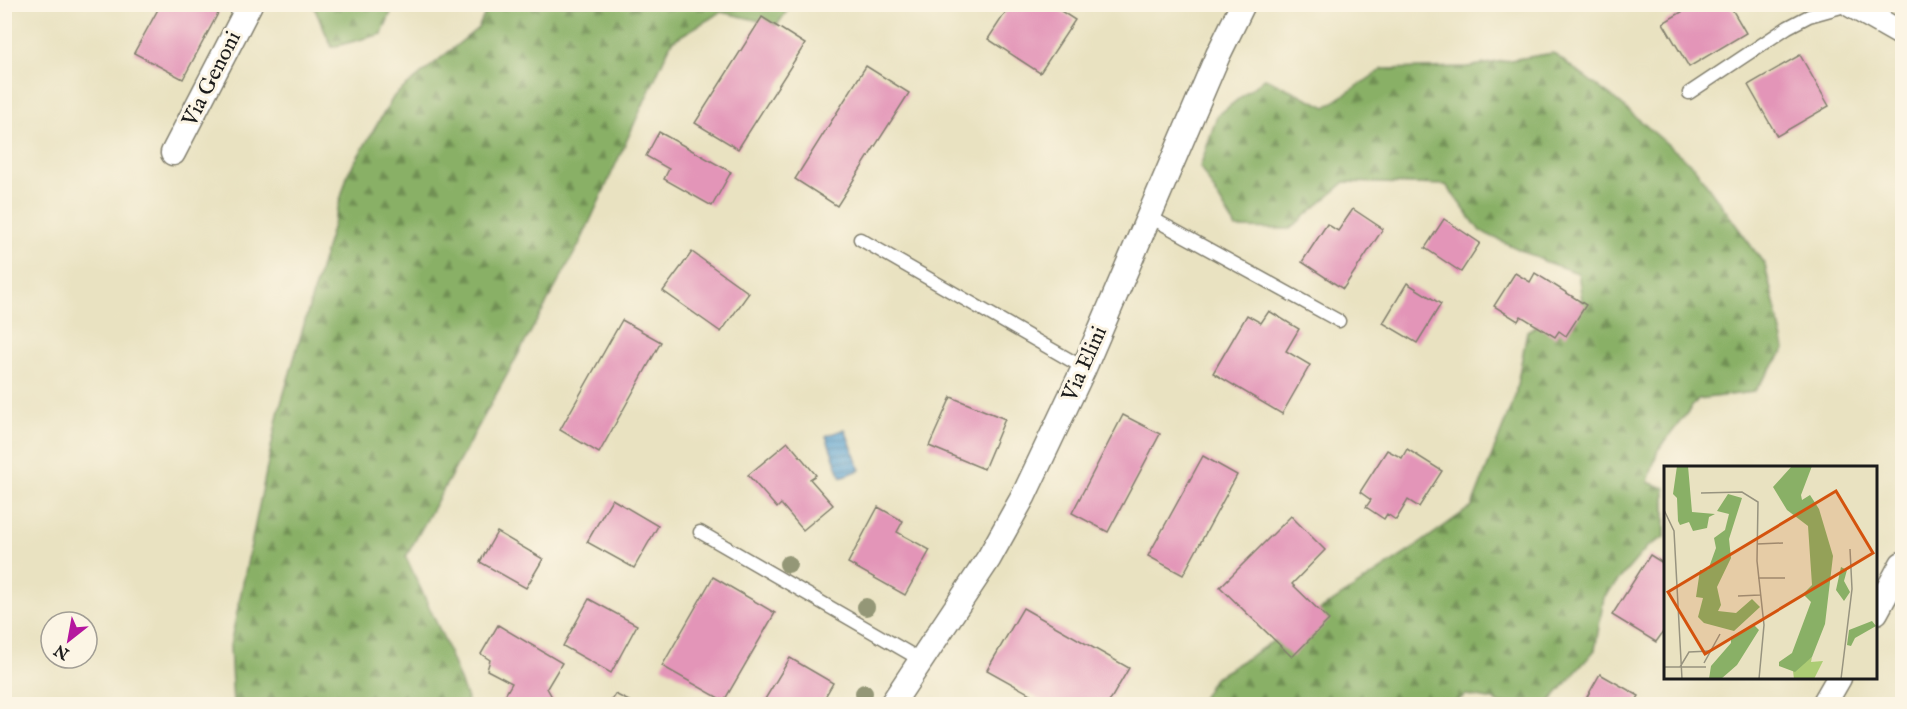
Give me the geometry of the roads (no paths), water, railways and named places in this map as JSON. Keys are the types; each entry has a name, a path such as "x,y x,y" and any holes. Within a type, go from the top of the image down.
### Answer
{"street":[{"name":"Via Genoni","path":"173,153 250,4"},
{"name":"Via Elini","path":"892,705 1006,529 1084,368 1218,55 1243,4"},
{"path":"1852,5 1902,34"},
{"path":"1877,608 1902,564"},
{"path":"1824,705 1838,679"}],"lane":[{"path":"1689,93 1788,27 1819,13 1852,5"},
{"path":"1150,217 1339,321"},
{"path":"860,239 1084,368"},
{"path":"700,532 921,660"}],"water":[{"path":"845,429 860,470 841,477 826,436"}]}
